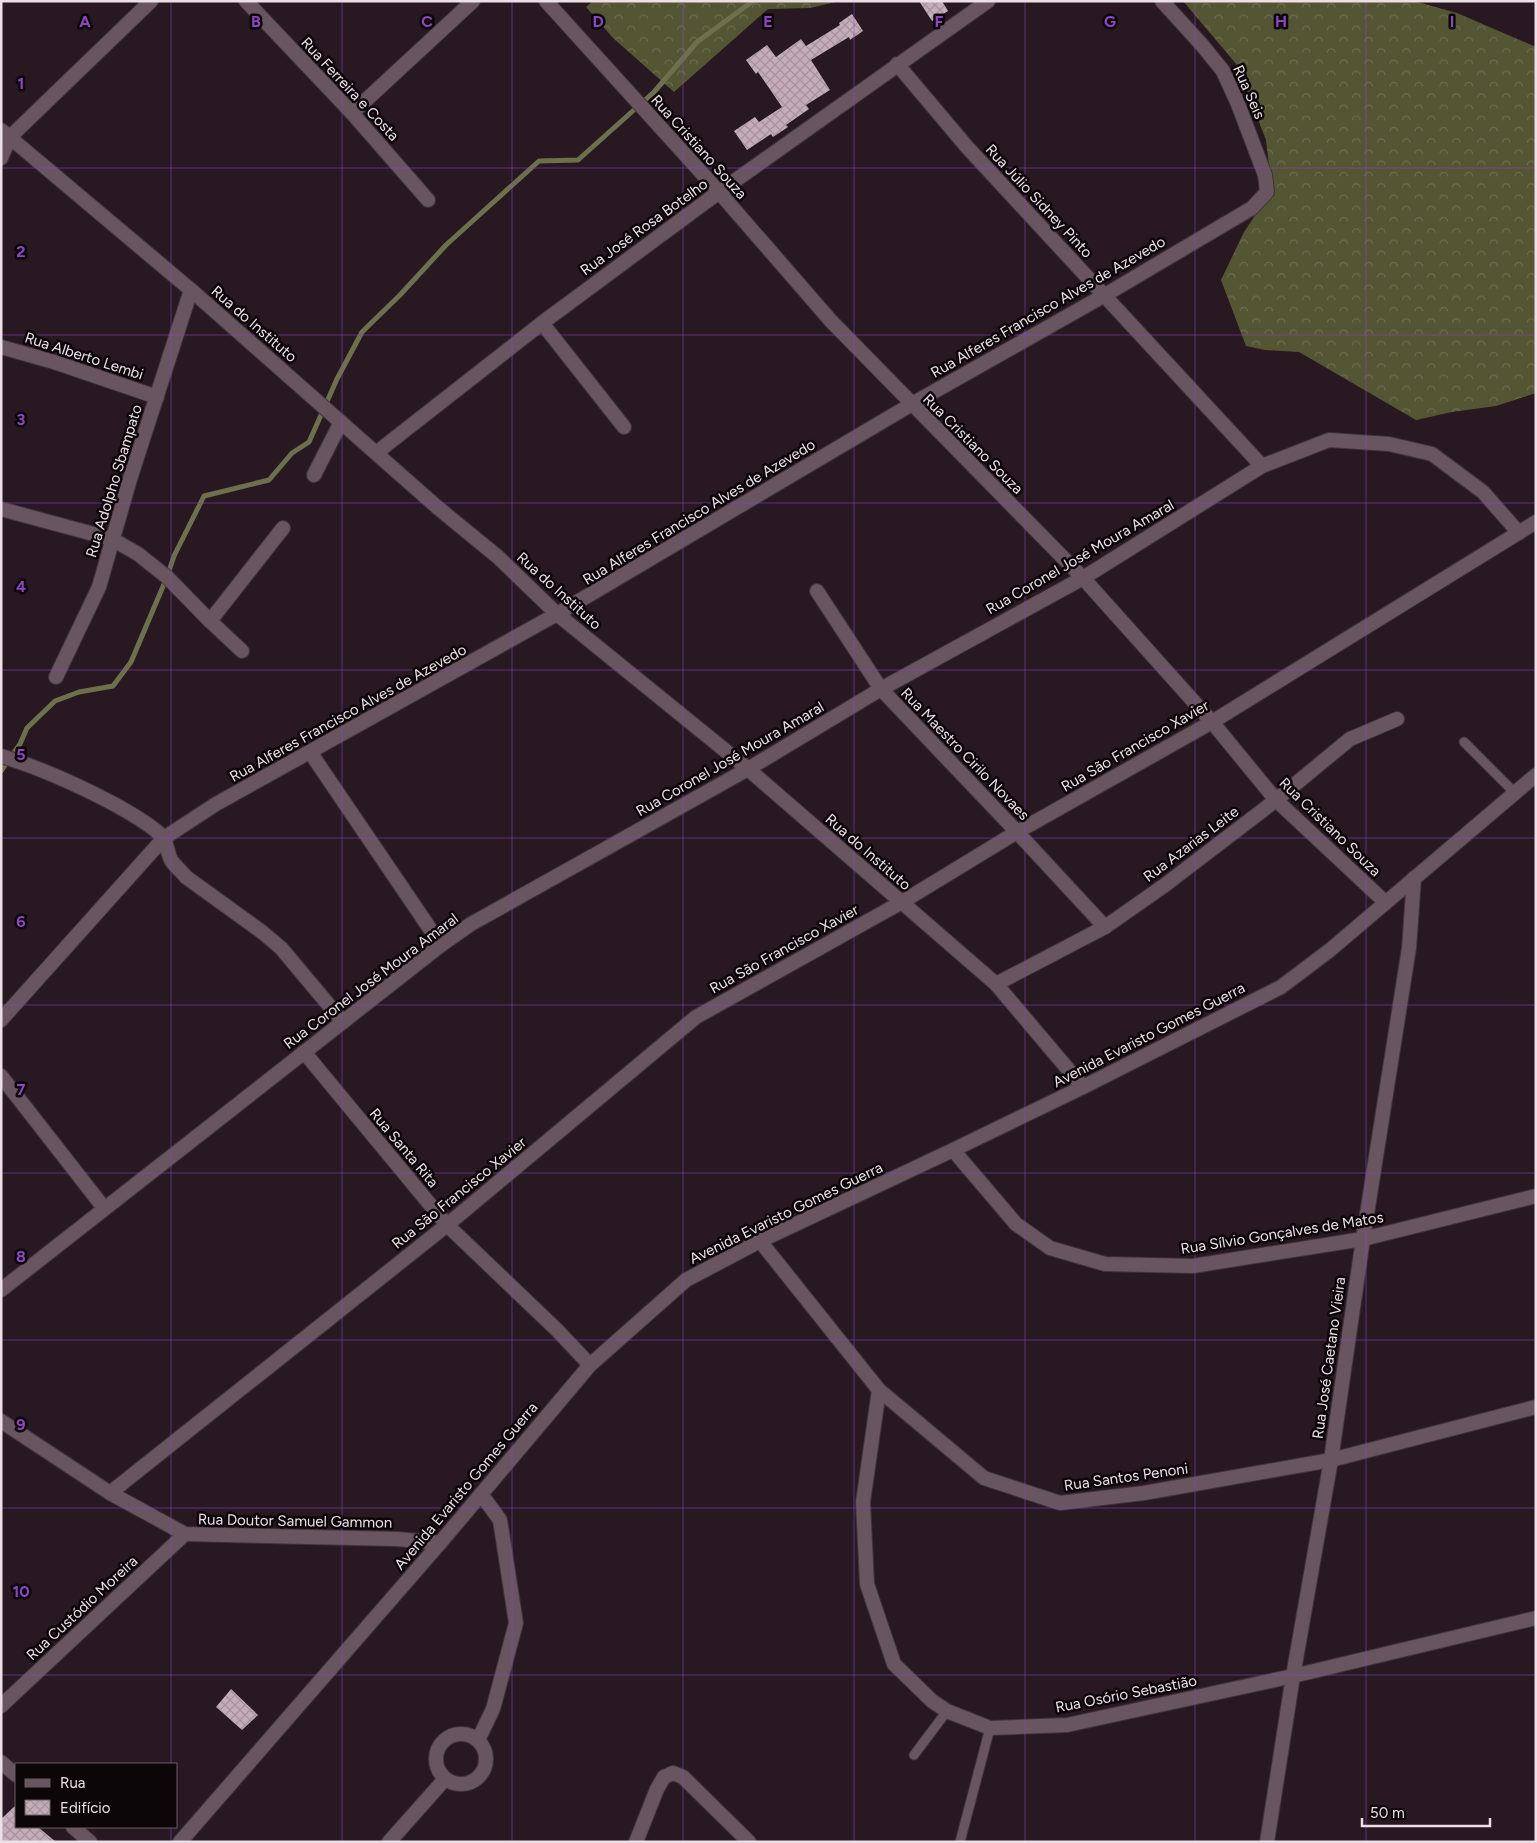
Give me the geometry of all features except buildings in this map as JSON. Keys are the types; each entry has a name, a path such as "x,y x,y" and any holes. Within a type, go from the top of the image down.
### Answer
{"street":[{"path":"1,158 6,134 152,1"},
{"name":"Rua Ferreira e Costa","path":"246,1 352,113 428,200"},
{"path":"352,113 473,1"},
{"name":"Rua Cristiano Souza","path":"546,1 720,192 825,314 1082,578 1212,722 1276,800 1385,902"},
{"name":"Rua José Rosa Botelho","path":"376,453 542,323 897,64 988,1"},
{"name":"Rua Seis","path":"1162,1 1223,71 1238,104 1265,175 1267,187 1264,197 1252,208"},
{"name":"Rua Júlio Sidney Pinto","path":"897,64 967,147 1044,232 1105,295 1262,466"},
{"name":"Rua do Instituto","path":"6,134 191,290 376,453 498,557 558,614 748,769 996,984 1083,1087"},
{"name":"Rua Alferes Francisco Alves de Azevedo","path":"1,1020 164,838 216,804 558,614 912,404 1105,295 1252,208"},
{"name":"Rua Adolpho Sbampato","path":"56,677 99,587 112,539 191,290"},
{"path":"542,323 624,427"},
{"name":"Rua Alberto Lembi","path":"1,347 54,362 157,397"},
{"path":"314,475 341,422"},
{"name":"Rua Coronel José Moura Amaral","path":"1,1290 304,1052 471,924 748,769 881,689 1082,578 1262,466 1329,440 1389,444 1432,454 1483,492 1519,534"},
{"path":"1,510 112,539 138,554 160,570 184,592 210,621 242,651"},
{"name":"Rua São Francisco Xavier","path":"110,1492 447,1225 696,1017 902,902 1017,832 1212,722 1536,522"},
{"path":"210,621 283,528"},
{"name":"Rua Maestro Cirilo Novaes","path":"817,591 881,689 1105,927"},
{"name":"Rua Azarias Leite","path":"996,984 1105,927 1165,885 1276,800 1350,739 1397,719"},
{"path":"310,752 442,945"},
{"path":"1,756 50,773 89,791 143,820 164,838 170,858 177,868 262,932 280,948 343,1022"},
{"name":"Avenida Evaristo Gomes Guerra","path":"180,1842 440,1543 590,1365 686,1280 760,1240 1083,1087 1280,987 1330,950 1536,775"},
{"name":"Rua José Caetano Vieira","path":"1267,1842 1331,1460 1363,1239 1409,948 1414,878"},
{"name":"Rua Santa Rita","path":"304,1052 447,1225 557,1330 590,1365"},
{"path":"1,1076 104,1208"},
{"name":"Rua Sílvio Gonçalves de Matos","path":"953,1150 1016,1224 1050,1248 1105,1264 1193,1266 1363,1239 1536,1196"},
{"name":"Rua Santos Penoni","path":"760,1240 879,1390 984,1478 1060,1503 1144,1493 1331,1460 1536,1407"},
{"name":"Rua Osório Sebastião","path":"879,1390 863,1502 867,1584 894,1664 932,1701 947,1711 990,1728 1067,1725 1294,1676 1536,1618"},
{"name":"Rua Doutor Samuel Gammon","path":"1,1421 110,1492 185,1534 397,1539 440,1543"},
{"path":"478,1740 493,1709 516,1622 500,1520 481,1494"},
{"name":"Rua Custódio Moreira","path":"1,1706 185,1534"},
{"path":"455,1735 471,1736 478,1740 486,1754 487,1761 481,1776 467,1784 460,1785 445,1779 440,1773 436,1758 442,1743 455,1735"},
{"path":"1,1762 15,1775"},
{"path":"636,1842 664,1777 672,1773 683,1778 749,1842"},
{"path":"388,1842 445,1779"},
{"path":"74,1828 90,1842"}],"lane":[{"path":"1464,742 1516,793"},
{"path":"914,1755 947,1711"},
{"path":"960,1842 990,1728"}],"green space":[{"path":"593,1 840,1 810,8 768,9 674,92 613,38 586,7"},
{"path":"1183,1 1414,1 1457,13 1536,47 1536,393 1496,406 1452,412 1416,420 1299,352 1265,350 1246,346 1221,280 1244,232 1272,190 1266,140 1237,65"}],"waterway":[{"path":"1,771 20,744 27,728 55,701 79,692 113,686 131,662 174,556 204,496 269,480 292,453 309,442 337,379 362,332 400,295 446,245 539,161 578,160 654,92 697,42 753,1"}]}
